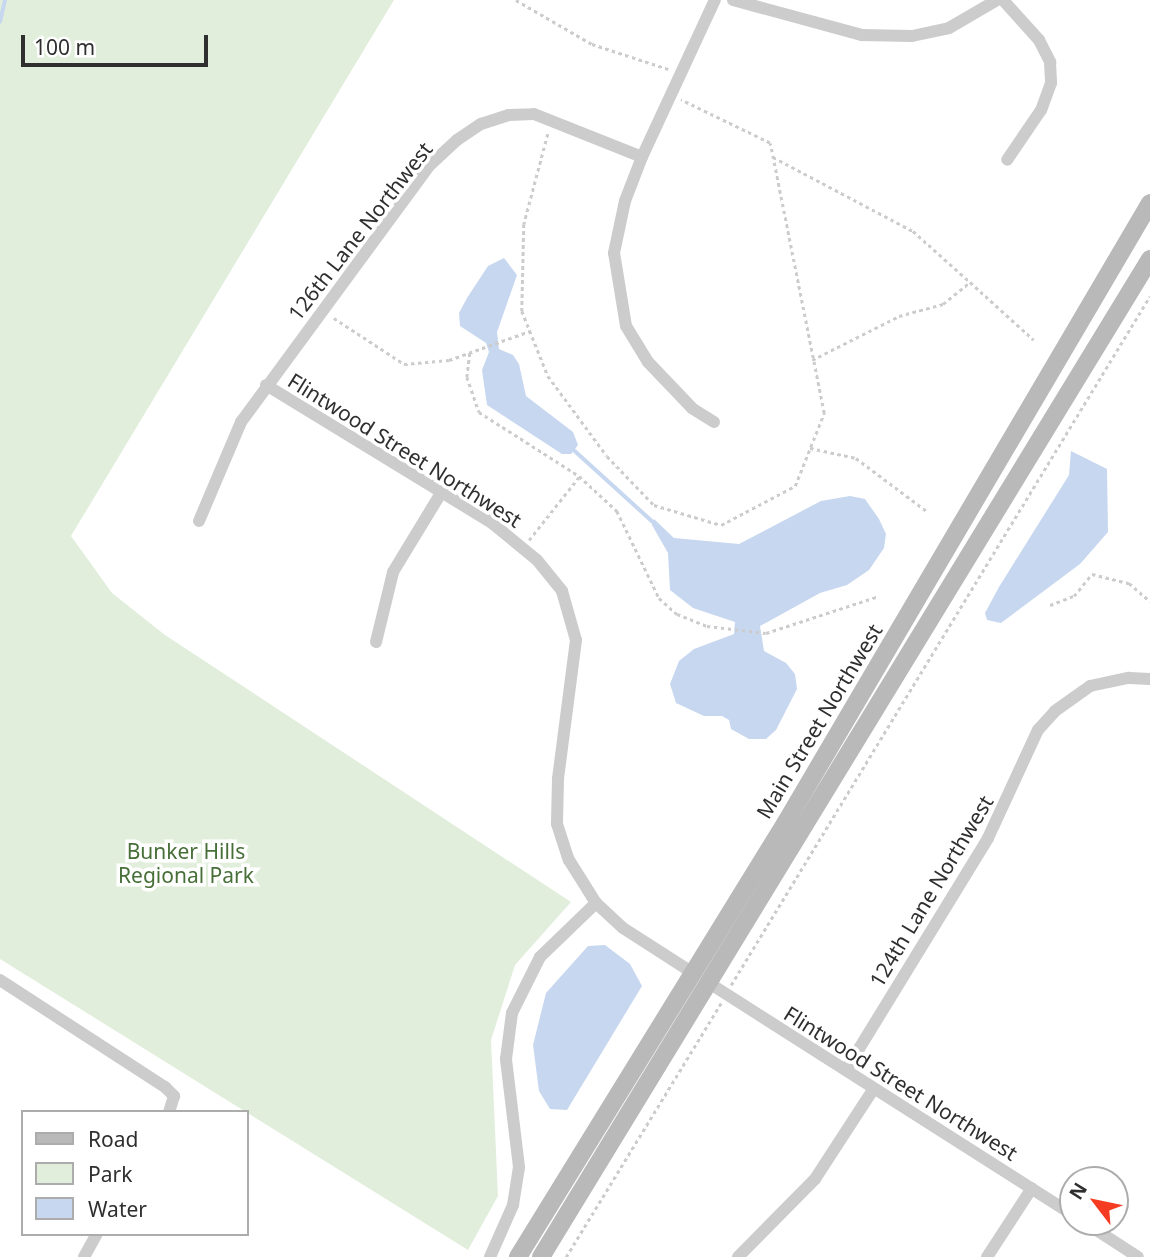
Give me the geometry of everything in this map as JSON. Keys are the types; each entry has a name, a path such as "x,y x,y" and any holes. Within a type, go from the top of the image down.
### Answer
{"main road":[{"name":"Main Street Northwest","path":"519,1257 693,973 1150,203"},
{"name":"Main Street Northwest","path":"541,1257 1150,259"}],"street":[{"path":"714,422 692,408 648,362 625,326 614,253 625,201 642,157 715,0"},
{"path":"733,0 862,35 912,36 949,28 997,0"},
{"path":"1003,0 1039,40 1050,62 1051,83 1041,110 1007,160"},
{"name":"126th Lane Northwest","path":"199,521 223,455 266,385 430,165 457,140 481,124 509,115 534,114 642,157"},
{"name":"Flintwood Street Northwest","path":"266,385 441,493 523,548 562,591 576,640 558,779 557,824 569,860 596,903 623,928 693,973"},
{"path":"376,642 393,572 441,493"},
{"name":"124th Lane Northwest","path":"846,1070 988,838 1038,730 1055,711 1090,686 1127,678 1150,679"},
{"path":"490,1257 513,1205 519,1167 506,1059 512,1013 540,957 596,903"},
{"path":"0,980 174,1096 170,1110"},
{"name":"Flintwood Street Northwest","path":"709,983 1059,1206"},
{"path":"738,1257 816,1180 874,1088"},
{"path":"987,1257 1032,1188"},
{"path":"84,1257 96,1236"},
{"path":"1106,1236 1138,1257"}],"path":[{"path":"516,0 592,44 681,73"},
{"path":"552,120 524,224 522,311 530,331 559,396 654,505 720,525 795,486 824,412 770,143 671,95"},
{"path":"773,157 913,231 1034,340"},
{"path":"812,360 899,316 943,304 970,282"},
{"path":"566,1257 1150,296"},
{"path":"322,310 404,364 449,360 530,331"},
{"path":"470,353 467,377 479,412 579,476 617,511 668,608 693,622 766,633 876,597"},
{"path":"810,448 856,458 928,512"},
{"path":"523,548 579,476"},
{"path":"1050,605 1074,596 1092,574 1129,583 1150,601"}],"green space":[{"name":"Bunker Hills Regional Park","path":"0,0 394,0 71,536 112,593 165,635 571,902 515,965 491,1040 498,1196 468,1250 248,1113 248,1110 243,1110 0,959"}],"water":[{"path":"504,258 517,275 497,332 499,349 513,355 519,364 526,396 573,432 578,445 571,454 562,454 487,405 482,370 489,352 486,343 460,326 459,313 488,266"},
{"path":"1071,451 1107,469 1108,532 1080,564 1001,623 987,620 985,613 999,587 1069,475"},
{"path":"850,496 865,499 879,519 886,534 884,548 869,570 847,585 820,593 760,626 764,651 786,663 795,674 797,689 776,730 766,739 749,739 731,729 729,720 722,716 704,716 676,703 670,684 679,661 694,649 734,634 735,622 693,608 670,590 668,553 652,525 654,519 674,538 739,544 821,501"},
{"path":"605,945 630,964 642,986 567,1110 550,1109 539,1091 533,1045 546,993 588,946"}],"waterway":[{"path":"0,22 5,0"},
{"path":"574,450 653,522"}]}
